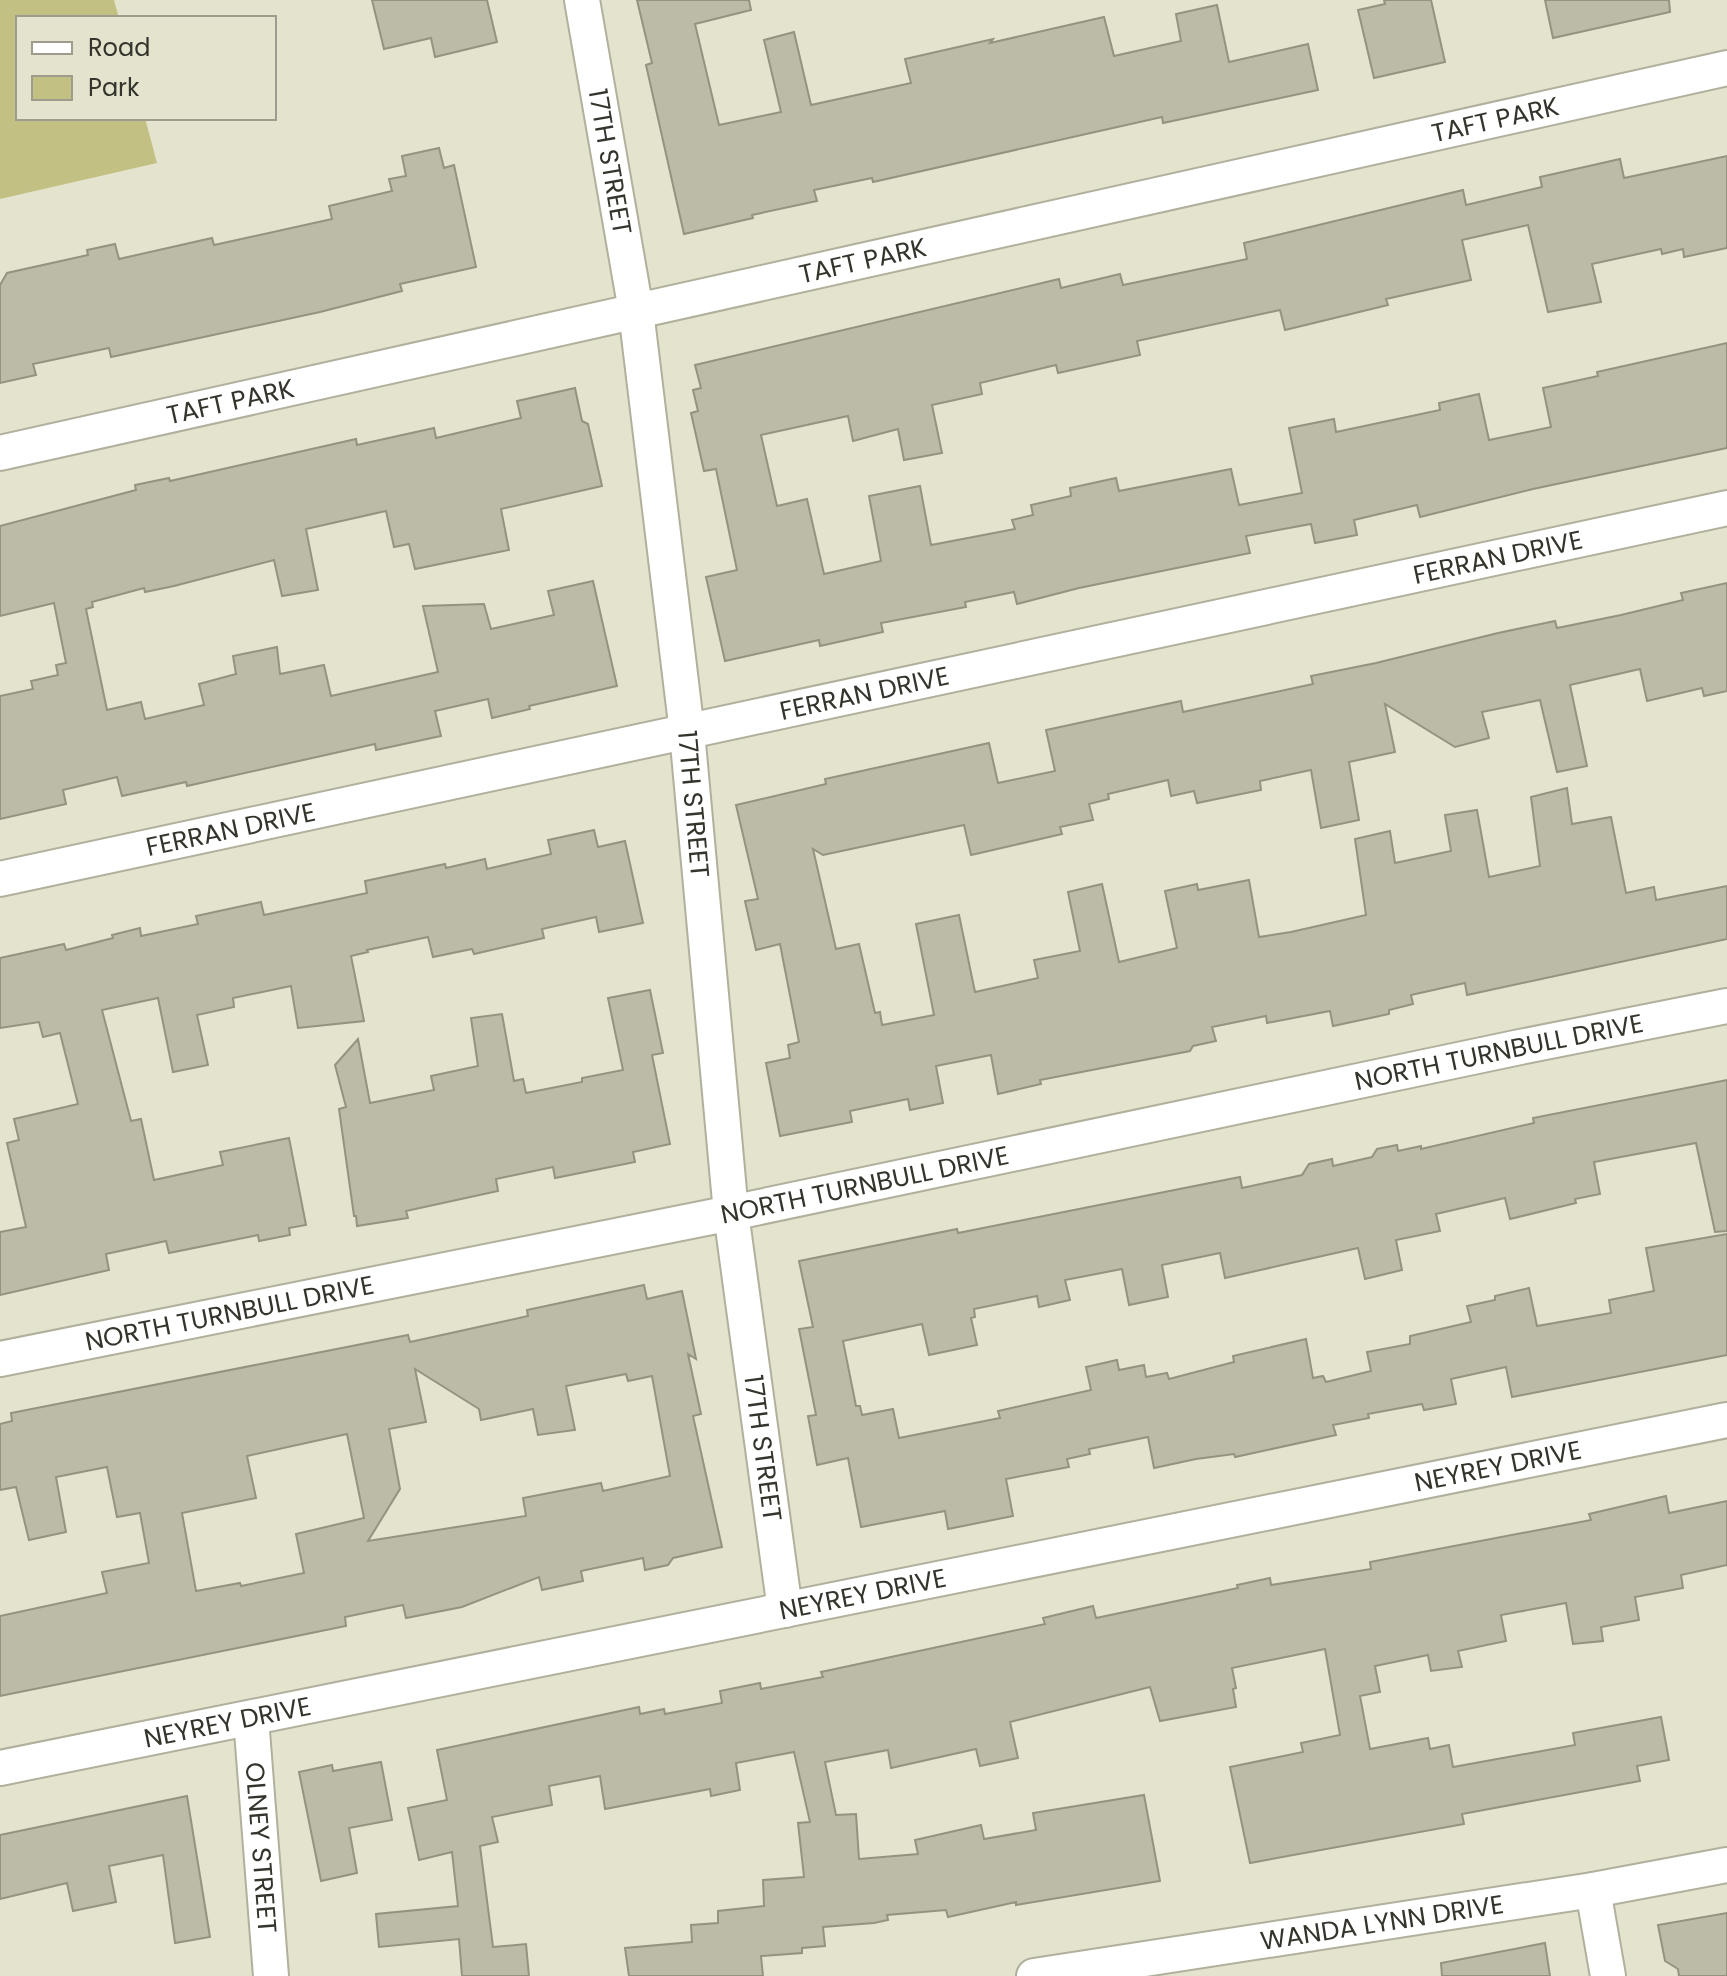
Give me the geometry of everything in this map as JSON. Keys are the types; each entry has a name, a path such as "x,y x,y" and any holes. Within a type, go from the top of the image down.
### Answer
{"street":[{"name":"17TH STREET","path":"582,0 636,311 687,732 731,1213 785,1610"},
{"name":"TAFT PARK","path":"0,453 1727,68"},
{"name":"FERRAN DRIVE","path":"0,879 1727,508"},
{"name":"NORTH TURNBULL DRIVE","path":"0,1359 731,1213 1489,1053 1727,1006"},
{"name":"NEYREY DRIVE","path":"0,1768 1727,1420"},
{"name":"OLNEY STREET","path":"251,1718 271,1976"},
{"name":"WANDA LYNN DRIVE","path":"1034,1976 1593,1890 1727,1865"},
{"path":"1593,1890 1608,1976"}],"green space":[{"path":"0,0 114,0 118,16 16,16 16,120 146,120 157,163 0,199"}],"building":[{"path":"372,0 487,0 497,42 435,57 431,38 384,49"},
{"path":"637,0 749,0 751,10 695,24 719,125 781,112 764,40 794,32 811,105 911,83 905,59 1104,17 1114,56 1181,41 1176,14 1217,5 1229,62 1308,44 1318,90 1163,123 1162,117 873,182 872,178 814,190 817,201 684,234 646,65 652,63"},
{"path":"1384,0 1431,0 1445,62 1374,78 1358,10 1385,4"},
{"path":"1545,0 1669,0 1670,12 1553,38"},
{"path":"439,148 444,168 454,165 476,267 400,284 402,291 320,312 111,357 109,348 33,364 36,375 0,383 0,285 7,273 88,255 87,250 115,244 119,259 212,238 214,245 332,219 329,206 392,191 389,179 406,176 402,156"},
{"path":"1727,156 1727,248 1684,257 1683,249 1662,254 1661,249 1592,264 1601,302 1548,312 1528,225 1462,240 1471,280 1386,299 1388,305 1285,330 1280,310 1137,341 1140,355 1058,373 1056,365 980,383 982,394 932,405 942,453 904,460 898,429 853,441 848,416 761,435 777,506 807,499 824,574 881,561 869,496 920,486 931,545 1015,529 1012,520 1033,515 1031,505 1071,496 1070,488 1116,478 1119,491 1231,469 1239,505 1302,493 1289,428 1334,419 1336,432 1440,410 1439,403 1479,394 1489,440 1551,427 1543,388 1598,376 1597,372 1727,343 1727,448 1533,489 1420,517 1417,505 1354,520 1357,535 1315,543 1311,524 1246,536 1250,553 1017,604 1014,592 965,602 966,607 881,623 883,632 820,646 819,640 725,661 706,577 737,570 716,469 704,471 691,413 698,411 693,390 701,388 695,365 1059,279 1061,288 1120,274 1123,285 1247,259 1244,243 1463,190 1466,205 1542,187 1540,177 1620,159 1624,178"},
{"path":"575,388 582,421 588,424 602,486 501,509 509,550 415,569 409,544 394,547 386,511 306,529 318,590 282,596 274,560 174,586 145,592 144,588 92,602 93,607 86,609 107,710 141,702 145,719 204,705 199,684 236,674 233,656 277,647 280,674 324,665 331,696 438,672 423,606 484,604 491,629 554,615 548,591 593,581 617,686 529,706 530,709 492,718 488,699 435,711 441,736 376,750 375,744 187,786 186,782 122,796 117,777 63,790 66,804 0,819 0,696 33,689 31,681 58,675 56,665 66,663 54,603 0,616 0,526 136,490 135,485 169,478 170,481 356,439 357,445 434,428 436,438 521,418 517,401"},
{"path":"1727,583 1727,691 1704,696 1702,688 1647,701 1640,669 1570,685 1587,766 1557,772 1540,700 1482,712 1489,738 1455,747 1385,704 1395,752 1349,762 1359,820 1321,828 1311,770 1260,781 1261,790 1197,803 1194,791 1171,796 1168,780 1108,794 1109,799 1089,804 1093,820 1060,827 1062,834 971,855 964,825 823,855 813,849 836,949 859,944 875,1013 880,1012 882,1025 934,1015 916,924 959,915 975,992 1038,978 1034,960 1080,951 1068,892 1102,884 1119,962 1177,948 1165,891 1197,884 1198,890 1249,880 1259,937 1291,932 1366,915 1355,839 1390,831 1395,863 1451,851 1445,815 1477,810 1489,877 1540,866 1531,797 1567,788 1572,824 1611,817 1626,893 1654,887 1656,900 1727,886 1727,939 1467,995 1465,983 1411,995 1413,1004 1389,1010 1389,1014 1333,1026 1330,1011 1267,1023 1266,1016 1212,1027 1216,1041 1193,1046 1190,1051 1040,1080 1041,1084 998,1094 991,1055 936,1066 943,1103 910,1110 908,1099 850,1111 852,1122 780,1136 766,1063 790,1058 788,1045 799,1042 780,944 756,950 745,901 758,899 736,805 826,784 825,779 989,743 998,783 1055,771 1046,730 1181,701 1183,712 1313,684 1311,676 1555,621 1557,628 1621,615 1683,600 1681,593"},
{"path":"594,830 598,847 625,841 643,923 599,932 596,917 542,929 544,938 474,954 472,949 433,957 428,937 367,950 351,956 364,1021 298,1028 291,986 233,998 234,1007 197,1015 208,1065 173,1072 158,998 102,1010 131,1121 141,1119 154,1180 223,1165 220,1152 289,1138 306,1225 289,1228 290,1235 259,1241 258,1235 169,1253 166,1241 106,1254 109,1270 0,1295 0,1232 26,1227 7,1143 19,1140 14,1119 78,1104 60,1033 43,1037 39,1022 0,1028 0,958 64,944 66,950 140,928 141,936 198,924 196,916 261,902 264,915 367,893 365,881 445,864 446,868 485,859 487,869 551,854 548,840"},
{"path":"650,990 663,1053 652,1055 670,1144 633,1152 635,1162 555,1178 553,1167 496,1179 498,1191 406,1211 408,1218 357,1226 339,1109 346,1107 335,1065 358,1039 370,1103 434,1090 431,1076 478,1066 471,1018 502,1014 514,1081 523,1079 526,1093 623,1070 608,998"},
{"path":"1727,1080 1727,1231 1715,1232 1696,1143 1594,1162 1600,1194 1575,1199 1576,1203 1510,1219 1505,1198 1436,1214 1440,1231 1396,1240 1402,1270 1365,1279 1358,1248 1225,1278 1220,1253 1162,1265 1168,1297 1129,1305 1122,1269 1065,1280 1070,1300 1039,1307 1037,1296 974,1309 975,1317 971,1318 977,1345 929,1355 922,1324 843,1341 856,1406 860,1406 862,1415 893,1409 899,1438 1000,1418 998,1411 1091,1390 1086,1367 1117,1360 1119,1370 1144,1365 1146,1377 1167,1373 1169,1379 1234,1362 1233,1356 1306,1339 1313,1378 1323,1376 1326,1382 1371,1371 1367,1352 1410,1344 1410,1336 1471,1322 1467,1306 1495,1300 1495,1296 1529,1288 1537,1326 1611,1313 1609,1300 1654,1291 1646,1248 1727,1234 1727,1355 1512,1397 1506,1367 1451,1379 1456,1404 1424,1410 1422,1404 1368,1414 1369,1418 1333,1425 1336,1435 1235,1457 1234,1454 1196,1459 1154,1468 1148,1437 1089,1449 1090,1454 1067,1459 1069,1467 1006,1479 1013,1516 948,1529 945,1511 861,1527 848,1458 817,1465 808,1416 816,1415 799,1329 813,1327 799,1261 1240,1177 1242,1188 1302,1175 1309,1164 1332,1159 1333,1166 1372,1157 1377,1149 1397,1145 1398,1151 1421,1146 1421,1149 1534,1123 1533,1118"},
{"path":"644,1285 647,1299 682,1291 696,1359 688,1354 701,1414 693,1416 722,1547 673,1558 668,1565 645,1570 643,1558 581,1571 583,1581 542,1590 539,1577 462,1607 406,1618 403,1605 345,1617 346,1626 0,1696 0,1616 107,1593 102,1572 149,1563 140,1513 117,1517 107,1467 56,1477 66,1532 29,1540 16,1487 0,1490 0,1424 12,1421 11,1413 408,1335 410,1342 528,1316 527,1310","holes":["415,1369 479,1409 481,1420 533,1409 538,1435 575,1430 566,1386 626,1374 628,1381 652,1376 670,1476 603,1491 601,1483 523,1498 526,1516 368,1541 400,1489 389,1429 426,1422","347,1434 364,1518 296,1534 304,1573 241,1586 240,1583 196,1591 182,1513 256,1498 247,1456"]},
{"path":"1666,1496 1669,1513 1727,1501 1727,1565 1681,1575 1683,1588 1635,1597 1639,1620 1601,1627 1603,1641 1573,1644 1566,1603 1501,1615 1506,1641 1458,1651 1462,1667 1431,1671 1428,1655 1375,1666 1380,1692 1360,1696 1370,1749 1428,1738 1430,1749 1449,1745 1453,1767 1575,1745 1573,1733 1661,1717 1669,1760 1637,1766 1640,1781 1462,1814 1464,1824 1250,1863 1230,1767 1303,1752 1301,1743 1340,1735 1325,1649 1232,1668 1236,1707 1160,1721 1150,1687 1010,1722 1018,1758 980,1766 976,1749 891,1768 888,1750 825,1762 836,1815 856,1814 859,1859 918,1854 915,1840 981,1825 984,1839 1036,1830 1033,1813 1144,1795 1160,1881 1016,1905 1016,1902 948,1917 946,1910 887,1915 888,1920 874,1923 823,1927 825,1946 802,1948 802,1953 761,1956 763,1976 629,1976 625,1948 692,1942 691,1925 718,1923 718,1911 764,1906 763,1880 804,1877 798,1823 810,1822 794,1752 736,1763 740,1790 711,1796 710,1789 605,1809 600,1776 549,1786 552,1805 492,1817 498,1842 480,1846 493,1947 526,1944 529,1976 462,1976 459,1939 379,1947 376,1914 458,1906 452,1852 419,1860 408,1808 447,1800 437,1750 639,1707 640,1714 664,1709 665,1714 722,1703 720,1691 760,1683 761,1689 823,1677 821,1672 1045,1624 1043,1618 1093,1606 1096,1618 1238,1588 1237,1585 1270,1578 1271,1585 1371,1569 1370,1562 1591,1520 1589,1514"},
{"path":"381,1762 392,1820 349,1828 357,1873 321,1881 299,1772 332,1765 333,1771"},
{"path":"187,1796 210,1937 175,1943 163,1855 109,1866 116,1902 73,1911 67,1883 0,1899 0,1835"},
{"path":"1727,1913 1727,1976 1679,1976 1678,1969 1665,1961 1658,1925"},
{"path":"1545,1943 1550,1976 1442,1976 1441,1963"}]}
